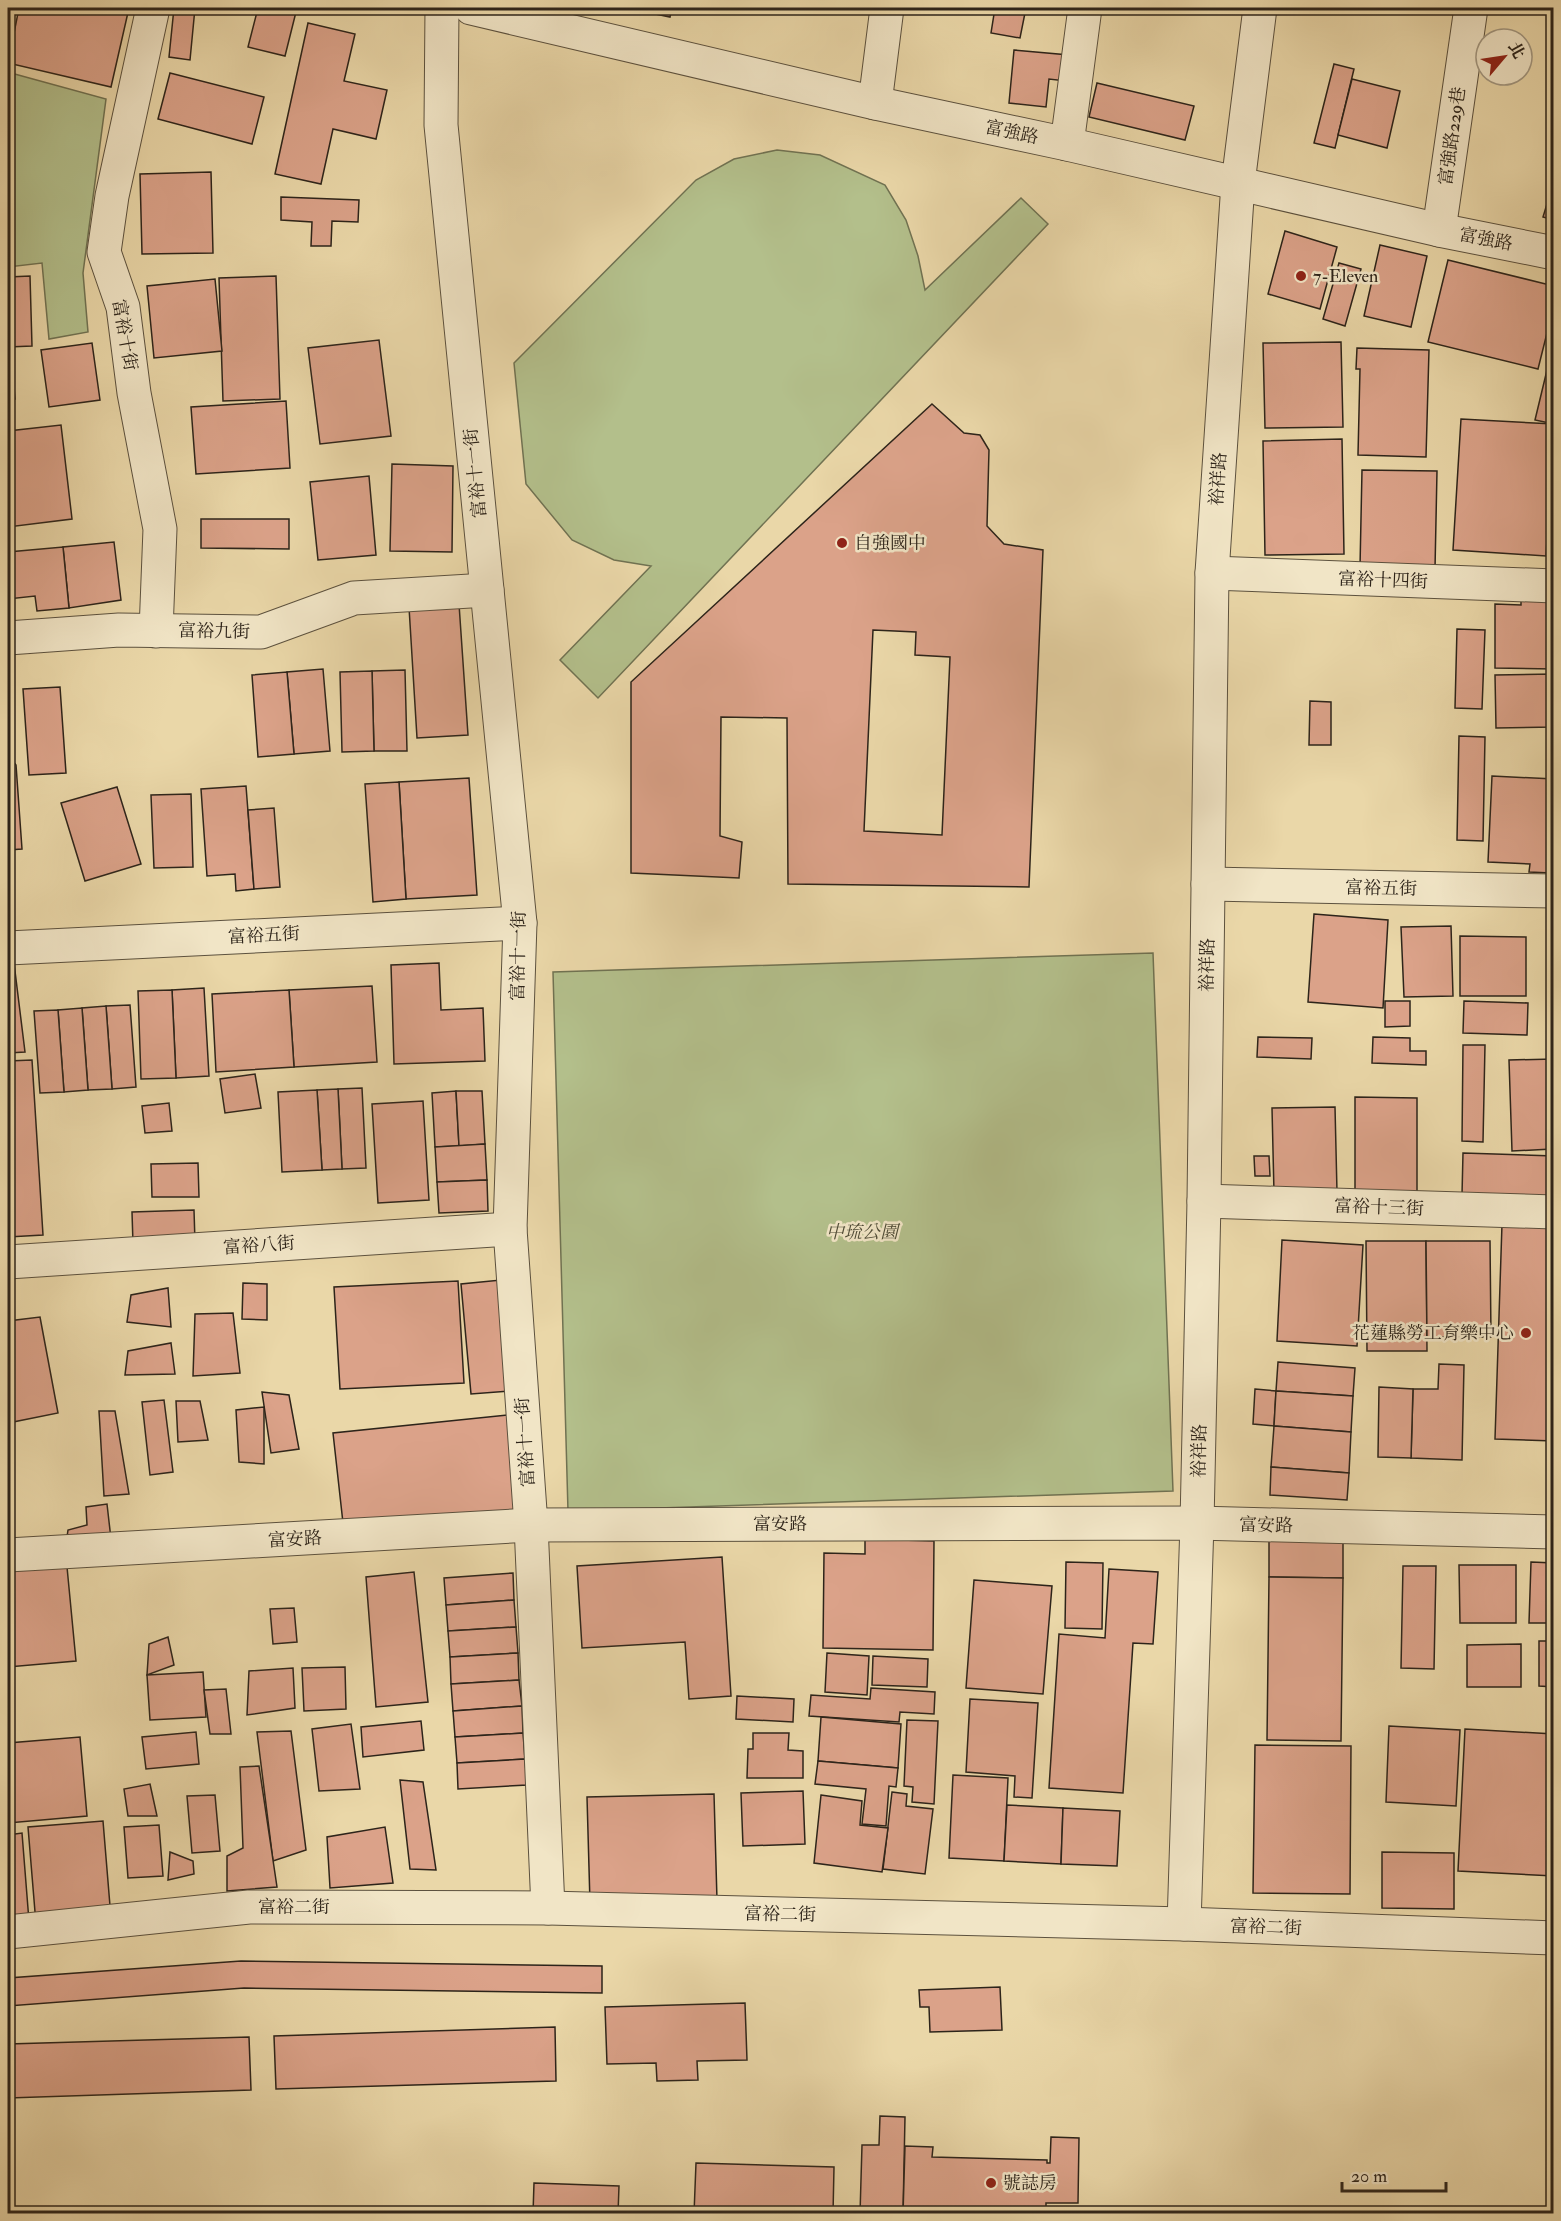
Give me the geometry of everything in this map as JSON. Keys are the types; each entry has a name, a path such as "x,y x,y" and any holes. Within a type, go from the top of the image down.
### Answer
{"street":[{"name":"富裕十街","path":"153,8 112,196 104,252 123,307 134,393 160,529 156,631"},
{"name":"富裕十一街","path":"442,8 441,125 520,923 510,1229 531,1525 548,1908"},
{"name":"富強路","path":"471,8 875,103 1067,144 1439,230 1554,253"},
{"path":"875,103 887,8"},
{"path":"1067,144 1084,8"},
{"name":"裕祥路","path":"1184,1924 1197,1523 1204,1201 1212,573 1238,183 1260,8"},
{"name":"富強路229巷","path":"1439,230 1471,8"},
{"name":"富裕十四街","path":"1212,573 1554,586"},
{"name":"富裕九街","path":"8,638 119,630 261,632 354,598 487,590"},
{"name":"富裕五街","path":"1208,884 1554,891"},
{"name":"富裕五街","path":"8,948 520,923"},
{"name":"富裕十三街","path":"1204,1201 1554,1212"},
{"name":"富裕八街","path":"8,1262 510,1229"},
{"name":"富安路","path":"8,1555 531,1525 1197,1523 1554,1532"},
{"name":"富裕二街","path":"8,1932 249,1907 548,1908 1184,1924 1554,1938"}],"green space":[{"path":"11,73 106,99 83,273 88,332 49,339 42,263 8,267 8,90"},
{"path":"777,150 820,155 885,185 906,220 918,256 925,290 1021,198 1048,224 598,698 560,660 651,566 614,560 572,540 526,484 514,363 696,180 734,159"},
{"name":"中琉公園","path":"1153,953 1173,1491 568,1511 553,972"}],"building":[{"path":"19,8 129,8 111,87 8,63"},
{"path":"174,8 195,8 190,60 169,57"},
{"path":"258,8 297,8 285,56 248,47"},
{"path":"627,8 672,8 670,17"},
{"path":"995,8 1026,8 1020,38 991,33"},
{"path":"308,23 355,34 344,81 387,90 376,139 333,129 321,184 275,174"},
{"path":"1014,50 1069,55 1066,81 1049,79 1046,107 1009,103"},
{"path":"1334,64 1354,69 1335,148 1314,143"},
{"path":"170,73 264,97 252,144 158,119"},
{"path":"1352,79 1400,91 1387,148 1338,135"},
{"path":"1097,83 1194,106 1185,140 1089,117"},
{"path":"211,172 213,253 142,254 140,174"},
{"path":"1554,181 1554,220 1543,217"},
{"path":"281,197 359,200 358,222 332,221 331,246 311,246 312,222 281,220"},
{"name":"7-Eleven","path":"1285,231 1337,247 1320,309 1268,294"},
{"path":"1380,245 1427,256 1411,327 1364,316"},
{"path":"1448,260 1554,286 1554,305 1538,369 1428,342"},
{"path":"1339,263 1361,269 1345,326 1323,319"},
{"path":"30,276 32,346 8,347 8,277"},
{"path":"276,276 280,399 223,401 219,278"},
{"path":"215,279 222,351 154,358 147,286"},
{"path":"379,340 391,436 320,444 308,348"},
{"path":"1554,340 1554,372 1547,370"},
{"path":"1341,342 1343,427 1265,428 1263,343"},
{"path":"92,343 100,400 49,407 41,350"},
{"path":"1357,348 1429,350 1426,457 1358,455 1360,369 1356,369"},
{"path":"1547,370 1554,372 1554,424 1535,420"},
{"path":"8,377 13,377 15,399 8,399"},
{"path":"286,401 290,468 196,474 191,407"},
{"path":"932,404 964,433 980,435 989,450 987,526 1004,544 1043,550 1029,887 788,884 787,718 721,717 720,836 742,842 739,878 631,873 631,682","holes":["873,630 916,632 915,655 950,657 942,835 864,831"]},
{"path":"1461,419 1554,424 1546,556 1453,550"},
{"path":"61,425 72,519 8,527 8,431"},
{"path":"1342,439 1344,554 1265,555 1263,441"},
{"path":"392,464 453,466 452,552 390,551"},
{"path":"1362,470 1437,471 1435,569 1360,567"},
{"path":"369,476 376,555 318,560 310,482"},
{"path":"201,519 289,519 289,549 201,548"},
{"path":"114,542 121,600 69,608 63,547"},
{"path":"63,547 69,608 37,611 35,596 8,599 8,552"},
{"path":"1554,589 1554,669 1495,668 1495,604 1521,605 1521,597"},
{"path":"459,604 468,735 417,738 409,607"},
{"path":"1457,629 1485,630 1482,709 1455,708"},
{"path":"323,669 330,751 294,754 287,672"},
{"path":"405,670 407,751 374,751 372,671"},
{"path":"372,671 374,751 342,752 340,672"},
{"path":"287,672 294,754 258,757 252,675"},
{"path":"1554,674 1554,727 1496,728 1495,675"},
{"path":"8,675 11,722 8,722"},
{"path":"60,687 66,773 29,775 23,689"},
{"path":"1310,701 1331,702 1331,745 1309,745"},
{"path":"1459,736 1485,737 1483,841 1457,840"},
{"path":"8,755 16,765 22,849 8,850"},
{"path":"1492,776 1554,779 1551,873 1529,872 1530,864 1488,862"},
{"path":"469,778 477,895 406,899 399,782"},
{"path":"399,782 406,899 373,902 365,784"},
{"path":"246,786 254,889 236,891 235,874 207,876 201,789"},
{"path":"117,787 141,864 85,881 61,803"},
{"path":"191,794 193,867 154,868 151,795"},
{"path":"274,808 280,887 254,889 248,810"},
{"path":"8,878 10,878 12,940 8,940"},
{"path":"1314,914 1388,920 1383,1008 1308,1002"},
{"path":"1451,926 1453,996 1404,997 1401,927"},
{"path":"1460,936 1526,937 1526,996 1460,996"},
{"path":"14,963 25,1052 8,1053 8,965"},
{"path":"439,963 441,1010 483,1008 485,1061 394,1064 391,965"},
{"path":"372,986 377,1062 294,1067 289,990"},
{"path":"204,988 209,1076 176,1078 172,990"},
{"path":"172,990 176,1078 141,1079 138,991"},
{"path":"289,990 294,1067 216,1072 212,994"},
{"path":"1385,1001 1410,1001 1410,1026 1385,1027"},
{"path":"1464,1001 1528,1003 1527,1035 1463,1033"},
{"path":"1548,1002 1554,1002 1554,1058 1549,1058"},
{"path":"130,1005 136,1087 112,1089 106,1006"},
{"path":"106,1006 112,1089 88,1090 82,1008"},
{"path":"82,1008 88,1090 64,1092 58,1010"},
{"path":"58,1010 64,1092 40,1093 34,1011"},
{"path":"1258,1037 1312,1038 1311,1059 1257,1057"},
{"path":"1373,1037 1410,1038 1410,1051 1426,1051 1426,1065 1372,1063"},
{"path":"1463,1045 1485,1045 1483,1142 1462,1141"},
{"path":"1554,1059 1552,1149 1512,1151 1509,1060"},
{"path":"32,1060 43,1235 8,1237 8,1061"},
{"path":"255,1074 261,1108 225,1113 220,1079"},
{"path":"362,1088 366,1168 342,1169 338,1089"},
{"path":"338,1089 342,1169 322,1170 317,1090"},
{"path":"317,1090 322,1170 282,1172 278,1092"},
{"path":"456,1091 459,1146 435,1147 432,1093"},
{"path":"456,1091 482,1091 485,1144 459,1146"},
{"path":"1355,1097 1417,1098 1417,1193 1355,1193"},
{"path":"423,1101 429,1200 378,1203 372,1104"},
{"path":"169,1103 172,1131 145,1133 142,1106"},
{"path":"1335,1107 1337,1192 1274,1193 1272,1108"},
{"path":"485,1144 487,1180 437,1182 435,1147"},
{"path":"1463,1153 1554,1156 1554,1199 1462,1195"},
{"path":"1254,1156 1269,1156 1270,1176 1255,1176"},
{"path":"198,1163 199,1197 152,1197 151,1164"},
{"path":"487,1180 488,1211 439,1213 437,1182"},
{"path":"194,1210 195,1242 133,1244 132,1212"},
{"name":"花蓮縣勞工育樂中心","path":"1502,1224 1554,1226 1554,1441 1495,1439"},
{"path":"1282,1240 1363,1245 1357,1346 1277,1341"},
{"path":"1366,1241 1426,1241 1427,1351 1367,1351"},
{"path":"1426,1241 1490,1241 1491,1337 1427,1337"},
{"path":"501,1280 510,1391 471,1394 461,1284"},
{"path":"458,1281 464,1383 340,1389 334,1287"},
{"path":"243,1283 267,1284 267,1320 242,1319"},
{"path":"168,1288 171,1327 127,1322 131,1295"},
{"path":"233,1313 240,1373 193,1376 195,1314"},
{"path":"40,1317 58,1413 8,1423 8,1321"},
{"path":"171,1343 175,1374 125,1375 128,1351"},
{"path":"1278,1362 1355,1368 1353,1396 1276,1391"},
{"path":"1439,1364 1464,1365 1462,1460 1411,1458 1413,1389 1438,1389"},
{"path":"1379,1387 1413,1389 1411,1458 1378,1457"},
{"path":"1255,1389 1276,1391 1274,1426 1253,1424"},
{"path":"1276,1391 1353,1396 1351,1432 1274,1426"},
{"path":"262,1392 289,1395 299,1449 271,1453"},
{"path":"164,1400 173,1472 150,1475 142,1402"},
{"path":"176,1401 200,1401 208,1440 178,1442"},
{"path":"264,1407 264,1464 239,1462 236,1410"},
{"path":"99,1411 115,1411 129,1494 104,1496"},
{"path":"517,1414 528,1513 344,1532 333,1433"},
{"path":"1274,1426 1351,1432 1349,1473 1271,1467"},
{"path":"1271,1467 1349,1473 1347,1500 1270,1495"},
{"path":"107,1504 111,1539 66,1544 68,1530 87,1525 86,1507"},
{"path":"1269,1532 1343,1533 1343,1578 1269,1577"},
{"path":"865,1539 934,1541 933,1650 823,1648 824,1553 865,1554"},
{"path":"65,1546 76,1661 8,1667 8,1550"},
{"path":"722,1557 731,1696 689,1699 685,1642 582,1648 577,1566"},
{"path":"1066,1562 1103,1563 1102,1629 1065,1628"},
{"path":"1531,1562 1554,1563 1554,1623 1529,1623"},
{"path":"1459,1565 1516,1565 1516,1623 1460,1623"},
{"path":"1403,1566 1436,1566 1434,1669 1401,1668"},
{"path":"1109,1569 1158,1572 1153,1644 1133,1643 1123,1793 1049,1788 1059,1634 1105,1638"},
{"path":"414,1572 428,1702 376,1707 366,1577"},
{"path":"513,1573 514,1600 446,1605 444,1578"},
{"path":"1269,1577 1343,1578 1341,1741 1267,1740"},
{"path":"974,1580 1052,1586 1043,1694 966,1688"},
{"path":"514,1600 516,1627 448,1631 446,1605"},
{"path":"294,1608 297,1642 273,1644 270,1609"},
{"path":"516,1627 518,1653 450,1657 448,1631"},
{"path":"168,1637 174,1665 147,1675 149,1644"},
{"path":"1539,1641 1554,1641 1554,1687 1539,1686"},
{"path":"1521,1644 1521,1687 1467,1687 1467,1645"},
{"path":"518,1653 519,1680 451,1684 450,1657"},
{"path":"827,1653 869,1656 867,1695 825,1692"},
{"path":"873,1656 928,1659 927,1687 872,1685"},
{"path":"345,1667 346,1709 304,1711 302,1668"},
{"path":"293,1668 295,1708 247,1715 249,1671"},
{"path":"203,1672 206,1717 150,1720 147,1675"},
{"path":"519,1680 522,1706 453,1711 451,1684"},
{"path":"871,1688 935,1692 934,1714 900,1712 899,1722 809,1716 811,1695 870,1699"},
{"path":"226,1689 231,1734 210,1734 204,1690"},
{"path":"737,1696 794,1699 793,1722 736,1719"},
{"path":"970,1699 1038,1703 1032,1798 1014,1797 1015,1776 966,1772"},
{"path":"522,1706 523,1733 455,1737 453,1711"},
{"path":"821,1717 901,1724 898,1768 818,1761"},
{"path":"907,1720 938,1721 934,1804 912,1802 913,1787 904,1786"},
{"path":"421,1721 424,1750 363,1757 361,1727"},
{"path":"351,1724 360,1789 319,1791 312,1729"},
{"path":"1389,1726 1460,1730 1456,1806 1386,1802"},
{"path":"1465,1729 1554,1734 1554,1876 1458,1871"},
{"path":"291,1731 306,1850 273,1861 257,1732"},
{"path":"196,1732 199,1764 146,1769 142,1737"},
{"path":"523,1733 525,1759 457,1763 455,1737"},
{"path":"753,1733 789,1733 788,1750 803,1751 803,1778 747,1778 748,1749 753,1749"},
{"path":"80,1737 87,1816 8,1823 8,1743"},
{"path":"1255,1745 1351,1746 1350,1894 1253,1893"},
{"path":"525,1759 527,1785 458,1789 457,1763"},
{"path":"818,1761 898,1768 896,1787 889,1786 886,1826 862,1824 866,1789 815,1784"},
{"path":"259,1766 277,1887 227,1891 227,1856 243,1848 240,1767"},
{"path":"953,1775 1008,1778 1004,1861 949,1858"},
{"path":"400,1780 423,1782 436,1870 410,1869"},
{"path":"150,1784 157,1816 128,1816 124,1789"},
{"path":"803,1791 805,1844 743,1846 741,1793"},
{"path":"892,1792 907,1794 906,1806 933,1809 925,1874 883,1869"},
{"path":"714,1794 717,1900 590,1903 587,1797"},
{"path":"215,1795 220,1851 192,1853 187,1796"},
{"path":"821,1795 862,1801 860,1825 888,1828 882,1872 814,1863"},
{"path":"1007,1805 1063,1808 1061,1864 1004,1861"},
{"path":"1063,1808 1120,1811 1117,1866 1061,1864"},
{"path":"103,1821 111,1918 36,1924 28,1827"},
{"path":"159,1825 163,1876 128,1878 124,1827"},
{"path":"385,1827 393,1883 330,1888 327,1837"},
{"path":"22,1833 29,1921 8,1923 8,1835"},
{"path":"170,1852 193,1861 194,1874 168,1880"},
{"path":"1382,1852 1454,1853 1454,1909 1382,1908"},
{"path":"241,1961 602,1966 602,1993 244,1988 8,2006 8,1978"},
{"path":"1000,1987 1002,2030 930,2032 929,2007 920,2007 919,1990"},
{"path":"745,2003 747,2060 697,2061 698,2080 657,2081 656,2063 607,2064 605,2007"},
{"path":"555,2027 556,2081 276,2089 274,2036"},
{"path":"249,2037 251,2090 8,2098 8,2044"},
{"path":"880,2116 905,2117 903,2214 860,2214 862,2145 879,2145"},
{"name":"號誌房","path":"1051,2137 1079,2138 1078,2203 1046,2203 1046,2214 903,2214 905,2146 933,2147 932,2157 1047,2160 1047,2163 1050,2163"},
{"path":"696,2163 834,2167 833,2214 694,2214"},
{"path":"534,2183 619,2186 618,2214 533,2214"},
{"path":"69,2210 69,2214 23,2214"},
{"path":"277,2210 277,2214 241,2214 241,2213"}],"place":[{"name":"7-Eleven","path":"1301,276"},
{"name":"自強國中","path":"842,543"},
{"name":"花蓮縣勞工育樂中心","path":"1526,1333"},
{"name":"號誌房","path":"991,2183"}]}
